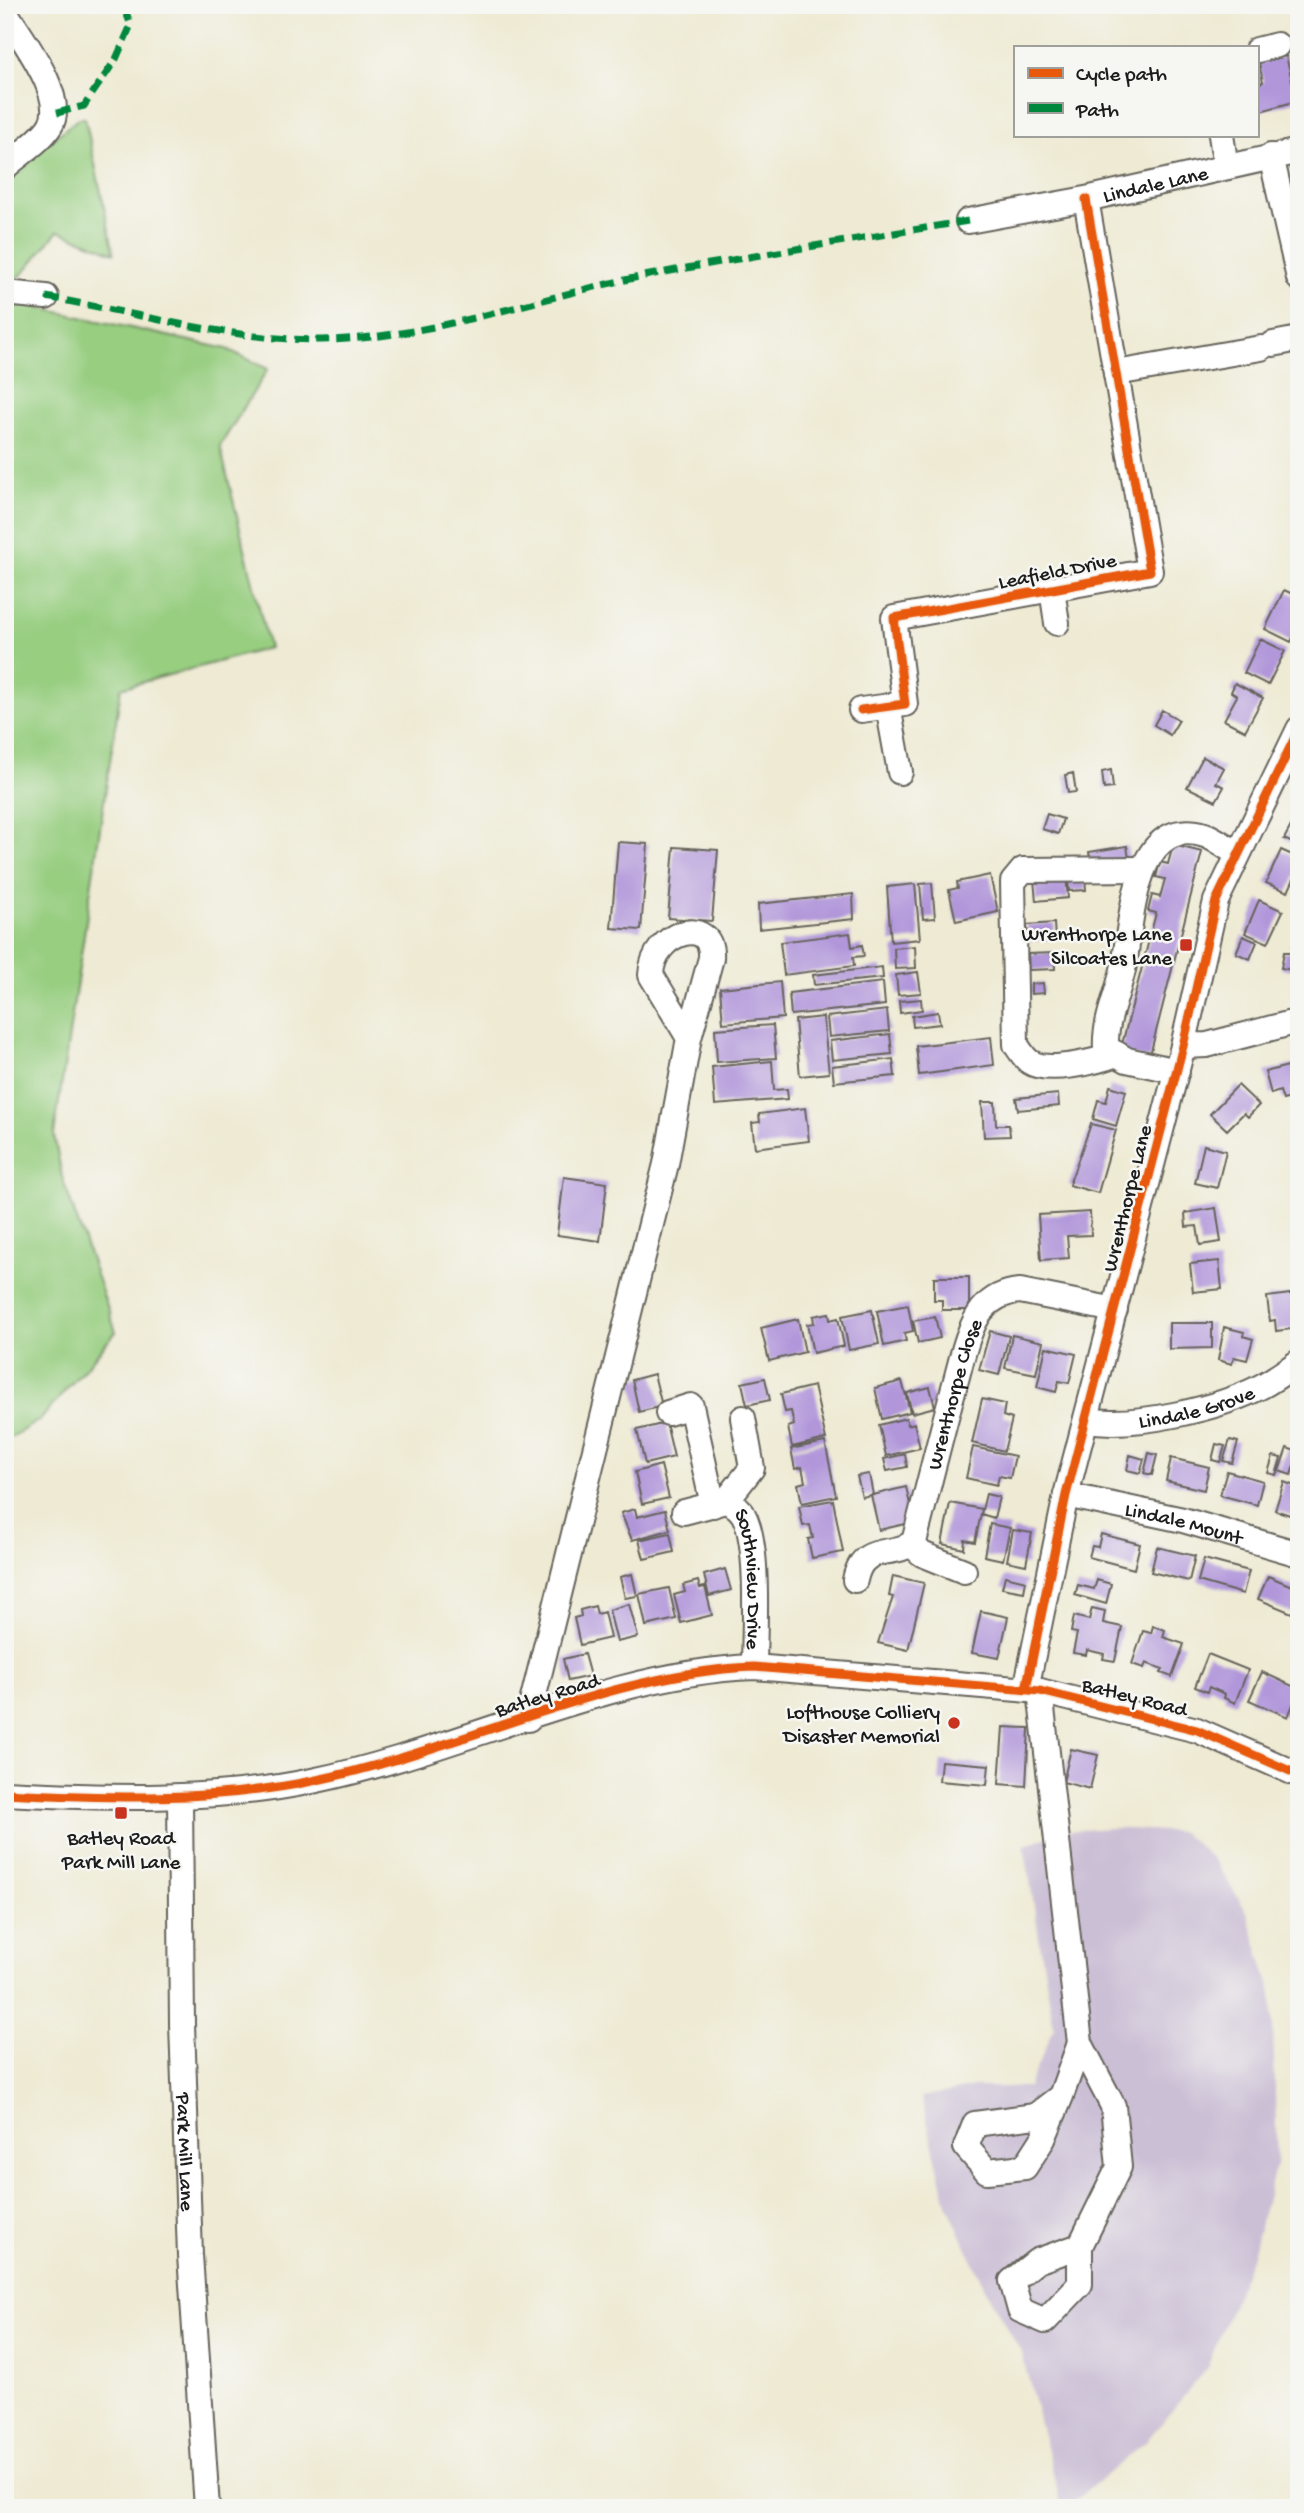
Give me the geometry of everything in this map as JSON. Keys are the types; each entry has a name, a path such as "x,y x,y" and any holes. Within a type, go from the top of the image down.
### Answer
{"street":[{"path":"5,167 50,128 57,113 51,89 6,13"},
{"path":"1221,136 1226,167"},
{"name":"Lindale Lane","path":"968,221 1086,199 1299,150"},
{"path":"1271,156 1299,278"},
{"name":"Leafield Drive","path":"888,706 905,704 894,618 1150,571 1086,199"},
{"path":"5,293 46,297"},
{"path":"1115,373 1299,340"},
{"name":"Leafield Drive","path":"1052,589 1057,623"},
{"path":"861,710 888,706 900,772"},
{"name":"Wrenthorpe Lane","path":"1080,2043 1032,1690 1066,1495 1177,1071 1216,901 1299,729"},
{"path":"1177,1071 1127,1060 1106,1048 1105,1037 1122,974 1143,869 1156,847 1169,837 1186,833 1206,835 1237,853"},
{"path":"1117,1054 1092,1063 1040,1066 1029,1061 1016,1045 1013,882 1023,870 1043,867 1143,869"},
{"path":"1183,1046 1207,1045 1299,1021"},
{"path":"528,1718 666,1164 689,1038"},
{"name":"Wrenthorpe Close","path":"911,1544 914,1542 923,1499 964,1352 983,1309 994,1298 1020,1291 1115,1310"},
{"name":"Lindale Grove","path":"1086,1420 1108,1424 1203,1407 1239,1397 1264,1386 1299,1362"},
{"path":"668,1413 691,1406 716,1498"},
{"name":"Southview Drive","path":"684,1512 716,1498 752,1468 743,1418"},
{"name":"Lindale Mount","path":"1066,1495 1183,1520 1299,1555"},
{"name":"Southview Drive","path":"716,1498 740,1510 747,1522 755,1575 754,1667"},
{"path":"855,1580 858,1566 864,1559 880,1551 911,1544 922,1554 964,1571"},
{"name":"Batley Road","path":"5,1793 180,1797 312,1781 617,1691 721,1668 754,1667 1032,1690 1197,1730 1299,1775"},
{"name":"Park Mill Lane","path":"180,1797 182,2024 190,2255 207,2508"},
{"path":"1061,2096 1080,2043"},
{"path":"1080,2043 1113,2106 1119,2168 1080,2246"}],"shaded area":[{"path":"1111,1828 1182,1832 1214,1860 1247,1912 1272,1993 1277,2161 1251,2258 1206,2370 1147,2440 1067,2508 1062,2508 1022,2354 987,2293 947,2204 921,2097 975,2087 1028,2087 1054,2029 1024,1845 1065,1831"}],"green space":[{"path":"79,118 85,118 114,253 58,231 18,279 5,277 5,177"},
{"path":"26,305 227,349 268,369 220,446 269,648 121,688 54,1135 62,1177 116,1332 41,1419 5,1441 5,308"}],"building":[{"path":"1286,56 1297,101 1258,112 1258,84 1263,82 1259,63"},
{"path":"1284,590 1299,597 1299,627 1291,642 1265,629"},
{"path":"1260,639 1285,651 1268,685 1244,673"},
{"path":"1235,683 1263,698 1245,731 1224,720 1237,696 1231,692"},
{"path":"1162,710 1179,720 1170,735 1154,725"},
{"path":"1203,757 1224,768 1216,783 1224,787 1216,801 1187,787"},
{"path":"1111,770 1113,788 1104,789 1102,772"},
{"path":"1073,773 1076,792 1068,793 1065,775"},
{"path":"1299,811 1299,846 1284,839"},
{"path":"1047,814 1063,819 1058,834 1042,829"},
{"path":"618,842 648,844 641,930 611,928"},
{"path":"1173,845 1202,852 1149,1059 1120,1052 1156,913 1148,911 1152,895 1160,897 1165,879 1156,877 1160,862 1168,864"},
{"path":"1127,846 1130,865 1091,865 1089,852"},
{"path":"674,847 718,850 712,921 668,918"},
{"path":"1281,850 1299,858 1299,868 1288,892 1266,883"},
{"path":"990,875 998,912 956,921 949,890 958,888 957,882"},
{"path":"1066,877 1068,898 1036,901 1034,880"},
{"path":"1085,877 1086,890 1069,891 1068,878"},
{"path":"932,883 935,918 923,919 920,884"},
{"path":"915,884 920,939 891,942 887,887"},
{"path":"853,894 854,919 759,929 758,904"},
{"path":"1259,900 1283,911 1268,943 1245,933"},
{"path":"1054,923 1055,939 1028,941 1027,925"},
{"path":"850,933 852,947 862,945 864,956 853,957 854,966 784,975 780,942"},
{"path":"1243,936 1257,942 1250,959 1236,953"},
{"path":"1293,943 1299,944 1299,971 1281,968 1284,952 1292,952"},
{"path":"915,946 916,968 895,969 894,948"},
{"path":"1054,953 1055,969 1029,970 1028,954"},
{"path":"882,967 883,978 814,985 813,975"},
{"path":"918,972 921,993 898,995 896,975"},
{"path":"780,982 783,1018 723,1023 720,988"},
{"path":"883,982 885,1005 791,1015 789,993"},
{"path":"1043,983 1044,993 1031,994 1031,984"},
{"path":"921,999 922,1010 900,1013 899,1001"},
{"path":"887,1010 889,1031 829,1037 827,1017"},
{"path":"938,1012 940,1024 913,1027 912,1016"},
{"path":"823,1017 829,1073 800,1076 795,1020"},
{"path":"773,1025 776,1058 717,1062 715,1029"},
{"path":"890,1034 892,1054 832,1060 830,1041"},
{"path":"991,1037 994,1065 919,1075 916,1046"},
{"path":"893,1059 895,1076 834,1082 832,1066"},
{"path":"772,1061 774,1090 787,1089 788,1099 715,1105 712,1067"},
{"path":"1299,1063 1299,1087 1291,1089 1294,1097 1283,1100 1280,1091 1271,1094 1265,1072"},
{"path":"1238,1085 1259,1105 1248,1117 1244,1113 1227,1130 1210,1114"},
{"path":"1110,1086 1126,1091 1116,1126 1093,1119 1098,1100 1106,1102"},
{"path":"1058,1094 1059,1106 1018,1110 1016,1098"},
{"path":"982,1102 995,1102 996,1125 1009,1125 1010,1136 984,1137"},
{"path":"805,1108 809,1141 755,1148 752,1123 760,1122 759,1114"},
{"path":"1091,1124 1116,1130 1098,1193 1069,1185"},
{"path":"1204,1145 1226,1151 1217,1188 1195,1183"},
{"path":"564,1177 607,1183 600,1241 557,1235"},
{"path":"1216,1208 1221,1242 1200,1245 1197,1226 1186,1227 1185,1213"},
{"path":"1090,1212 1091,1235 1067,1236 1069,1258 1041,1260 1038,1215"},
{"path":"1219,1261 1222,1289 1193,1292 1190,1264"},
{"path":"934,1277 969,1277 969,1310 942,1310 942,1300 934,1300"},
{"path":"1298,1293 1299,1328 1276,1331 1275,1320 1270,1321 1267,1297"},
{"path":"908,1305 913,1331 904,1333 906,1341 884,1346 877,1311"},
{"path":"872,1310 879,1344 849,1350 842,1316"},
{"path":"829,1313 830,1320 838,1318 844,1346 813,1353 807,1324 814,1323 813,1316"},
{"path":"935,1317 940,1338 918,1343 913,1321"},
{"path":"798,1319 805,1352 769,1361 761,1328"},
{"path":"1169,1323 1212,1323 1212,1348 1169,1349"},
{"path":"1224,1327 1244,1332 1243,1336 1253,1339 1247,1360 1234,1357 1232,1364 1218,1360"},
{"path":"990,1331 1009,1336 999,1375 979,1370"},
{"path":"1012,1335 1043,1342 1036,1374 1005,1368"},
{"path":"1046,1347 1076,1354 1069,1383 1059,1381 1056,1392 1037,1387"},
{"path":"654,1374 662,1406 639,1412 632,1380"},
{"path":"765,1378 770,1400 747,1405 742,1383"},
{"path":"902,1381 910,1412 882,1419 875,1388"},
{"path":"814,1386 826,1439 792,1447 788,1427 794,1425 791,1411 785,1412 781,1394"},
{"path":"930,1387 935,1407 912,1413 907,1393"},
{"path":"982,1399 1005,1404 1003,1416 1012,1419 1004,1451 972,1443"},
{"path":"906,1418 908,1425 914,1423 920,1448 886,1456 879,1425"},
{"path":"666,1423 674,1457 645,1464 637,1430"},
{"path":"1230,1440 1238,1442 1232,1463 1223,1461"},
{"path":"825,1442 836,1496 802,1503 798,1484 805,1482 802,1467 795,1469 791,1449"},
{"path":"1216,1444 1225,1446 1220,1462 1212,1460"},
{"path":"973,1447 1015,1456 1010,1478 999,1476 997,1485 966,1478"},
{"path":"1287,1448 1298,1452 1291,1475 1279,1471"},
{"path":"1149,1453 1157,1455 1152,1475 1144,1473"},
{"path":"905,1454 907,1467 887,1471 884,1459"},
{"path":"1130,1455 1144,1459 1140,1473 1127,1470"},
{"path":"1273,1456 1281,1458 1276,1475 1268,1473"},
{"path":"1171,1458 1209,1467 1204,1490 1166,1481"},
{"path":"661,1465 669,1498 642,1504 635,1472"},
{"path":"1227,1471 1263,1481 1257,1505 1220,1495"},
{"path":"869,1474 873,1495 906,1487 914,1522 879,1530 871,1495 862,1497 857,1476"},
{"path":"1284,1482 1295,1486 1293,1490 1299,1492 1299,1518 1275,1510"},
{"path":"986,1494 999,1497 994,1518 981,1514"},
{"path":"833,1500 843,1552 812,1558 808,1539 813,1538 810,1525 803,1526 799,1506"},
{"path":"950,1503 982,1509 975,1542 965,1540 964,1549 942,1544"},
{"path":"635,1509 637,1517 665,1510 670,1530 632,1540 621,1513"},
{"path":"990,1524 1010,1528 1003,1560 984,1556"},
{"path":"1013,1530 1032,1533 1026,1565 1007,1561"},
{"path":"670,1533 674,1552 644,1559 639,1540"},
{"path":"1101,1534 1140,1544 1134,1569 1089,1557 1092,1546 1098,1547"},
{"path":"1157,1547 1195,1556 1189,1581 1151,1572"},
{"path":"1204,1559 1249,1571 1243,1594 1198,1581"},
{"path":"725,1569 731,1590 709,1596 704,1575"},
{"path":"632,1574 637,1596 625,1598 620,1577"},
{"path":"893,1576 924,1583 908,1650 878,1643 893,1597 889,1596"},
{"path":"1005,1576 1026,1581 1024,1592 1002,1588"},
{"path":"1268,1576 1299,1589 1299,1603 1294,1614 1258,1599"},
{"path":"1097,1580 1111,1584 1106,1604 1075,1595 1078,1585 1094,1589"},
{"path":"698,1581 700,1588 705,1587 712,1615 681,1623 674,1595 685,1592 683,1585"},
{"path":"669,1588 676,1619 646,1626 639,1594"},
{"path":"629,1604 638,1637 617,1642 609,1610"},
{"path":"595,1606 597,1614 604,1612 610,1638 580,1645 574,1618 581,1616 580,1610"},
{"path":"1092,1608 1105,1611 1103,1623 1122,1627 1115,1661 1103,1659 1104,1654 1087,1650 1086,1655 1073,1653 1077,1633 1071,1632 1074,1616 1089,1620"},
{"path":"981,1611 1008,1617 999,1658 972,1653"},
{"path":"1153,1626 1165,1630 1163,1637 1184,1644 1172,1677 1161,1673 1163,1669 1146,1663 1144,1668 1132,1664 1143,1631 1151,1633"},
{"path":"584,1654 590,1676 568,1681 563,1659"},
{"path":"1208,1654 1248,1670 1235,1703 1224,1698 1225,1694 1209,1687 1207,1692 1195,1687"},
{"path":"1262,1672 1299,1689 1288,1717 1249,1700"},
{"path":"1003,1727 1029,1728 1026,1786 999,1784"},
{"path":"1071,1749 1098,1755 1090,1789 1063,1782"},
{"path":"941,1761 989,1765 987,1785 939,1781"}],"marked path":[{"path":"57,113 84,106 116,59 131,25 123,5"},
{"path":"46,297 252,336 322,340 362,338 442,325 639,277 968,221"}],"cycle path":[{"path":"861,710 905,704 894,618 1150,571 1086,199"},
{"path":"1026,1689 1066,1495 1183,1046 1216,901 1299,729"},
{"path":"5,1793 159,1797 274,1788 366,1768 532,1715 644,1683 699,1672 754,1667 1040,1691 1197,1730 1299,1775"}],"place":[{"name":"Wrenthorpe Lane Silcoates Lane","path":"1186,945"},
{"name":"Lofthouse Colliery Disaster Memorial","path":"954,1723"},
{"name":"Batley Road Park Mill Lane","path":"121,1813"}]}
